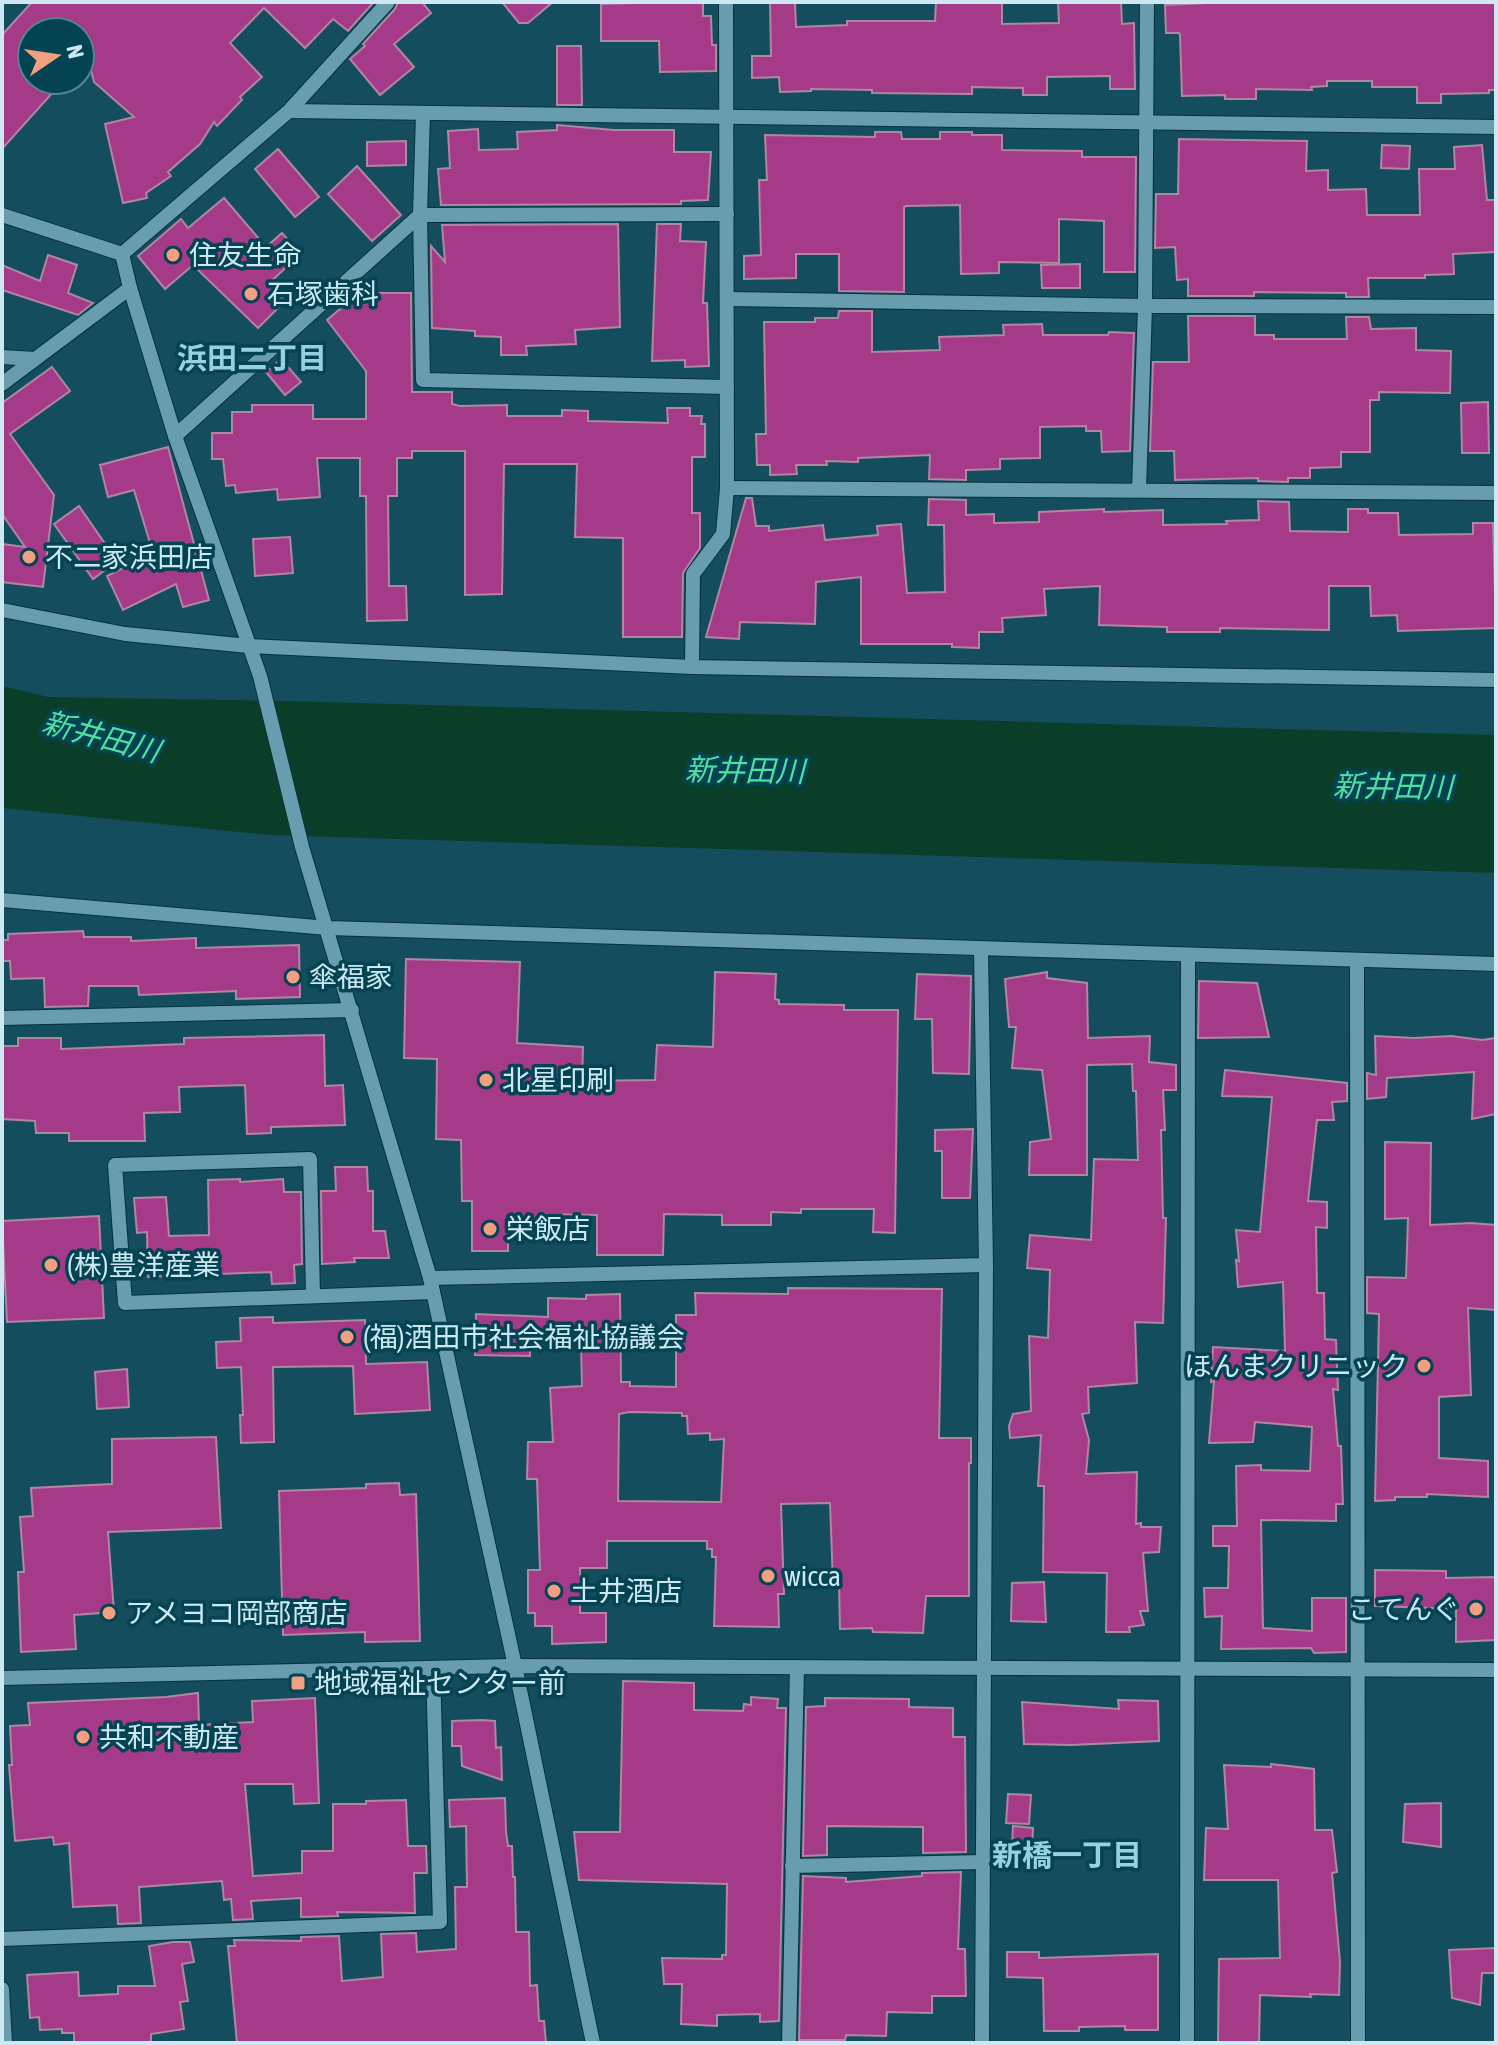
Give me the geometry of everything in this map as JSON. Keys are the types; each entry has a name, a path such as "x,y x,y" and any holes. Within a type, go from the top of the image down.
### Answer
{"street":[{"path":"122,254 289,111 388,2"},
{"path":"692,667 693,574 723,534 727,488 726,2"},
{"path":"1139,490 1145,306 1147,2"},
{"path":"289,111 1496,127"},
{"path":"423,113 420,215 423,380 727,387"},
{"path":"175,436 420,215 727,214"},
{"path":"2,215 122,254"},
{"path":"122,254 175,436 260,676 302,847 432,1285 593,2043"},
{"path":"2,384 130,288"},
{"path":"727,299 1145,306 1496,307"},
{"path":"2,357 35,359"},
{"path":"727,488 1496,493"},
{"path":"2,610 125,634 249,646 692,667 1496,680"},
{"path":"2,900 328,928 1496,964"},
{"path":"981,950 986,1265 982,2043"},
{"path":"1187,2043 1188,956"},
{"path":"1357,961 1358,2043"},
{"path":"2,1018 352,1010"},
{"path":"313,1295 310,1159 115,1165 125,1303 313,1295 432,1285 986,1265"},
{"path":"2,1678 515,1666 1496,1670"},
{"path":"789,2043 797,1667"},
{"path":"2,1939 440,1922 433,1668"},
{"path":"792,1866 982,1862"},
{"path":"2,1989 5,2043"}],"water":[{"name":"新井田川","path":"2,686 48,697 1496,735 1496,873 269,835 2,808"}],"building":[{"path":"32,2 374,2 348,31 333,19 305,48 264,8 230,43 262,77 240,97 242,100 217,126 214,122 200,144 168,172 171,176 146,193 147,198 123,203 105,124 134,117 96,84 96,16 19,16"},
{"path":"398,2 422,2 431,13 394,44 414,67 380,95 350,59 365,46 363,44"},
{"path":"502,2 553,2 528,23 519,23"},
{"path":"703,2 703,16 711,16 716,71 660,72 659,41 601,41 601,4"},
{"path":"770,2 795,2 796,27 847,25 847,21 935,21 936,2 1002,2 1002,24 1059,23 1058,2 1121,2 1122,24 1134,23 1135,89 1110,89 1110,76 1047,77 1047,95 1023,95 1023,88 972,87 972,94 811,89 780,92 779,77 752,78 752,56 771,56"},
{"path":"1228,2 1496,2 1496,90 1489,90 1489,93 1441,94 1441,103 1417,103 1417,87 1372,87 1372,81 1327,81 1327,86 1311,87 1312,90 1256,89 1256,99 1225,99 1225,95 1182,96 1180,35 1166,33 1165,5"},
{"path":"16,20 16,96 50,96 2,149 2,35"},
{"path":"557,46 581,46 582,105 557,105"},
{"path":"557,125 614,130 674,130 674,152 711,152 708,200 681,201 681,204 441,205 438,169 450,168 448,131 478,129 479,150 518,149 517,132 557,130"},
{"path":"875,132 901,132 902,139 940,139 940,132 972,132 972,135 1002,135 1002,150 1082,151 1082,157 1136,157 1135,272 1104,272 1104,221 1059,219 1059,263 999,262 999,273 961,274 960,205 904,207 904,292 839,291 839,254 796,254 796,278 744,279 744,256 761,255 759,180 767,180 765,135 875,137"},
{"path":"1179,139 1307,141 1306,171 1328,170 1328,190 1366,189 1367,215 1420,215 1419,169 1455,169 1454,147 1482,145 1487,200 1496,200 1496,252 1453,254 1454,274 1425,275 1425,278 1368,278 1369,297 1346,297 1346,293 1254,292 1254,296 1188,296 1188,279 1177,280 1175,247 1155,248 1156,194 1178,194"},
{"path":"406,141 406,165 367,166 367,142"},
{"path":"1382,145 1410,146 1409,169 1381,168"},
{"path":"278,149 319,197 295,217 255,169"},
{"path":"357,166 401,215 372,241 328,194"},
{"path":"224,198 266,247 282,233 301,254 268,284 285,301 258,328 193,265 165,289 138,256 181,219 188,228"},
{"path":"618,224 620,327 575,330 576,344 526,346 527,355 501,355 501,337 475,336 475,331 432,328 431,246 445,262 442,225"},
{"path":"657,224 681,224 680,241 706,242 703,303 707,303 709,366 685,367 685,360 652,361"},
{"path":"48,255 77,265 68,293 93,303 78,315 2,290 2,265 40,281"},
{"path":"1080,264 1080,288 1042,288 1041,265"},
{"path":"359,293 411,293 412,392 452,392 452,404 460,406 507,405 507,416 562,416 562,410 588,411 588,421 668,423 667,408 690,408 690,416 702,416 701,424 705,424 705,457 692,457 692,513 700,513 700,548 683,573 682,637 623,637 623,538 575,537 577,464 504,464 502,594 465,595 465,451 412,451 412,458 397,458 397,496 388,496 389,586 406,586 407,620 367,621 366,496 360,496 360,458 317,458 320,497 278,500 277,489 236,493 235,485 226,486 223,459 212,459 212,433 232,433 232,412 252,412 252,405 313,405 313,419 366,419 366,371 327,320"},
{"path":"839,311 872,311 872,352 940,350 939,337 1004,335 1003,325 1042,324 1043,335 1134,333 1130,451 1102,452 1101,431 1086,431 1086,426 1040,427 1040,458 1000,459 1000,469 966,470 966,480 929,479 930,455 858,458 858,462 826,461 827,465 796,465 797,474 770,475 770,465 757,465 756,434 766,434 764,322 815,322 815,318 838,318"},
{"path":"1188,316 1255,316 1255,335 1274,335 1274,339 1347,339 1346,317 1369,317 1371,329 1416,328 1416,350 1451,351 1450,393 1379,392 1379,400 1370,400 1370,452 1341,452 1341,467 1310,468 1310,478 1288,478 1288,482 1258,481 1258,478 1175,480 1174,451 1150,451 1153,362 1189,362"},
{"path":"281,359 301,382 285,395 266,372"},
{"path":"52,367 70,391 10,434 54,495 43,587 2,582 2,544 25,547 2,514 2,403"},
{"path":"1488,402 1489,453 1462,453 1461,403"},
{"path":"168,447 209,600 183,607 176,584 123,610 107,576 153,553 134,490 108,497 100,465"},
{"path":"746,498 752,498 756,526 769,526 769,531 823,525 825,540 878,535 877,526 901,524 907,593 945,592 944,525 928,525 929,499 966,500 966,515 994,514 994,523 1039,522 1039,512 1104,509 1104,512 1163,510 1163,525 1227,524 1226,521 1259,520 1258,501 1289,502 1290,531 1348,532 1348,509 1398,513 1399,535 1473,534 1473,523 1493,523 1496,628 1398,631 1397,615 1371,616 1370,586 1329,586 1329,630 1220,628 1220,632 1167,632 1167,627 1099,625 1100,586 1044,589 1046,615 1002,618 1003,632 979,632 979,648 952,647 952,644 861,644 861,577 816,582 815,624 740,622 739,639 706,637"},
{"path":"79,506 117,561 93,579 54,524"},
{"path":"290,537 293,573 255,576 253,539"},
{"path":"83,931 84,937 131,937 131,941 196,938 196,948 299,945 300,997 236,999 236,991 139,995 138,986 89,986 88,1006 45,1007 44,978 11,979 10,961 2,961 2,940 8,940 8,934"},
{"path":"406,959 520,962 517,1043 583,1047 582,1081 655,1080 657,1045 713,1047 715,972 776,974 775,999 779,1000 779,1004 844,1005 844,1010 898,1010 895,1233 873,1232 874,1209 771,1212 771,1225 722,1225 722,1215 664,1214 663,1255 597,1255 597,1215 538,1214 538,1233 508,1233 508,1251 472,1251 472,1201 462,1201 461,1140 436,1139 437,1059 404,1058"},
{"path":"1047,972 1047,978 1087,983 1088,1038 1150,1036 1149,1062 1176,1065 1176,1090 1163,1090 1163,1218 1166,1218 1163,1323 1135,1322 1137,1383 1088,1387 1089,1413 1082,1414 1089,1440 1086,1474 1137,1472 1136,1524 1161,1527 1159,1552 1143,1553 1148,1611 1140,1611 1144,1625 1129,1627 1130,1632 1106,1632 1107,1573 1043,1572 1044,1486 1038,1486 1041,1435 1010,1438 1009,1426 1013,1414 1031,1411 1029,1336 1048,1338 1050,1270 1027,1268 1030,1235 1091,1240 1094,1159 1138,1160 1132,1064 1087,1065 1087,1175 1029,1175 1030,1142 1051,1139 1042,1070 1012,1068 1016,1027 1009,1027 1005,979"},
{"path":"917,974 971,976 969,1074 933,1073 932,1019 915,1019"},
{"path":"1199,981 1257,983 1269,1037 1198,1038"},
{"path":"324,1035 325,1086 343,1085 345,1125 271,1127 271,1133 247,1134 245,1085 179,1087 180,1112 144,1113 145,1141 69,1141 69,1133 36,1133 35,1121 2,1119 2,1046 18,1046 18,1038 61,1038 61,1049 184,1044 184,1038"},
{"path":"1375,1036 1496,1038 1496,1114 1472,1119 1474,1072 1387,1078 1386,1097 1367,1099 1367,1073 1376,1075"},
{"path":"1225,1070 1347,1083 1347,1101 1332,1102 1334,1120 1317,1120 1308,1201 1327,1202 1327,1228 1316,1227 1317,1293 1324,1293 1325,1339 1336,1340 1338,1390 1333,1389 1338,1446 1341,1446 1343,1504 1336,1504 1336,1521 1261,1520 1263,1628 1312,1631 1312,1598 1346,1598 1346,1652 1314,1653 1311,1648 1221,1649 1222,1616 1205,1617 1204,1588 1228,1588 1229,1546 1213,1546 1213,1526 1237,1526 1236,1466 1261,1465 1261,1470 1310,1471 1312,1427 1255,1422 1253,1442 1209,1443 1214,1381 1211,1382 1213,1347 1285,1351 1283,1282 1238,1287 1236,1260 1239,1261 1236,1230 1260,1232 1272,1097 1222,1096"},
{"path":"973,1129 970,1198 942,1198 942,1151 935,1151 935,1130"},
{"path":"1385,1142 1431,1143 1430,1225 1496,1225 1496,1310 1468,1308 1471,1395 1439,1397 1439,1458 1488,1461 1488,1497 1427,1494 1427,1497 1395,1497 1395,1500 1375,1501 1379,1314 1367,1313 1367,1277 1406,1278 1408,1218 1385,1219"},
{"path":"335,1167 367,1167 368,1191 373,1191 373,1231 385,1231 389,1258 354,1258 355,1262 322,1264 321,1191 336,1191"},
{"path":"240,1179 240,1182 283,1179 284,1192 301,1192 302,1264 294,1265 295,1283 272,1284 271,1272 148,1277 147,1232 137,1233 134,1198 166,1197 169,1236 209,1235 208,1180"},
{"path":"99,1216 104,1318 7,1322 2,1221"},
{"path":"788,1288 942,1289 939,1438 971,1438 969,1596 926,1596 923,1633 873,1632 872,1628 840,1629 839,1582 833,1583 830,1503 781,1504 784,1594 778,1594 779,1627 714,1626 716,1557 712,1557 712,1549 707,1549 707,1541 607,1541 607,1568 580,1568 580,1613 606,1613 606,1642 552,1644 552,1626 535,1626 535,1613 528,1613 528,1570 540,1570 537,1479 527,1479 528,1442 553,1442 550,1388 582,1386 581,1345 530,1343 530,1356 475,1355 476,1314 548,1317 548,1298 586,1299 586,1295 620,1294 621,1382 630,1382 630,1386 676,1387 676,1315 696,1315 695,1293 788,1294","holes":["682,1413 682,1416 687,1416 688,1434 710,1433 710,1440 724,1439 721,1502 618,1501 619,1414"]},
{"path":"273,1317 273,1323 365,1320 366,1364 427,1362 430,1410 355,1414 353,1366 273,1367 274,1442 241,1443 241,1367 217,1368 216,1342 241,1341 240,1318"},
{"path":"127,1369 129,1407 97,1409 95,1372"},
{"path":"216,1437 221,1528 108,1532 114,1612 74,1615 76,1649 21,1652 18,1572 24,1572 20,1517 33,1516 31,1488 112,1484 112,1439"},
{"path":"399,1483 400,1495 416,1494 420,1641 365,1642 365,1632 283,1635 279,1491 366,1488 366,1484"},
{"path":"1375,1570 1446,1571 1446,1578 1496,1577 1496,1640 1456,1642 1456,1609 1375,1606"},
{"path":"1044,1582 1046,1622 1011,1621 1012,1583"},
{"path":"623,1681 694,1683 694,1710 743,1711 744,1704 751,1705 751,1697 778,1699 777,1708 786,1708 779,2021 760,2022 760,2014 717,2015 717,2026 681,2024 682,1984 664,1984 662,1958 722,1959 722,1955 726,1955 727,1884 579,1880 574,1832 620,1832"},
{"path":"198,1693 199,1725 253,1722 252,1701 315,1698 319,1803 294,1804 293,1784 245,1784 253,1876 302,1873 302,1851 333,1851 333,1804 406,1800 408,1846 426,1846 427,1873 414,1873 415,1913 337,1912 338,1916 301,1917 301,1898 251,1901 253,1919 233,1920 231,1899 224,1900 222,1881 139,1887 141,1923 118,1924 117,1905 73,1907 69,1843 54,1845 53,1837 15,1841 9,1765 12,1765 10,1726 30,1725 28,1703"},
{"path":"825,1698 909,1699 909,1707 953,1708 953,1737 965,1737 966,1852 923,1853 923,1827 827,1826 827,1855 803,1856 806,1707 825,1706"},
{"path":"1118,1700 1158,1701 1159,1741 1024,1744 1022,1702 1119,1709"},
{"path":"452,1721 495,1721 496,1748 501,1747 502,1780 462,1766 461,1746 452,1746"},
{"path":"1271,1764 1314,1769 1315,1830 1332,1830 1337,1872 1332,1873 1340,1962 1339,1995 1260,1995 1259,2043 1218,2043 1219,1959 1280,1958 1278,1880 1204,1880 1206,1828 1228,1829 1224,1765 1271,1767"},
{"path":"1008,1794 1031,1795 1029,1824 1006,1823"},
{"path":"505,1798 506,1832 508,1846 512,1846 515,1877 516,1932 529,1932 530,1986 537,1985 539,2021 544,2021 546,2043 237,2043 228,1946 235,1946 234,1940 301,1941 301,1937 339,1936 342,1981 383,1977 381,1934 416,1933 417,1952 456,1949 455,1887 467,1887 466,1826 450,1827 449,1800"},
{"path":"1441,1803 1441,1847 1403,1842 1405,1804"},
{"path":"1013,1826 1033,1828 1032,1848 1012,1846"},
{"path":"961,1872 958,1949 965,1949 966,1996 932,1996 932,2013 887,2012 886,2036 846,2035 845,2040 799,2040 803,1876 846,1878 846,1882"},
{"path":"190,1942 194,1962 182,1964 188,2001 180,2002 184,2029 151,2034 151,2043 74,2043 74,2033 62,2033 62,2029 40,2030 39,2017 30,2018 27,1975 78,1972 79,1996 118,1994 118,1986 155,1986 149,1946"},
{"path":"1496,1948 1496,1973 1482,1973 1480,2005 1452,1998 1449,1950"},
{"path":"1007,1952 1039,1952 1039,1958 1158,1954 1158,2030 1125,2030 1125,2026 1044,2031 1043,1978 1007,1977"}],"place":[{"name":"住友生命","path":"173,255"},
{"name":"石塚歯科","path":"251,294"},
{"name":"不二家浜田店","path":"29,557"},
{"name":"傘福家","path":"293,977"},
{"name":"北星印刷","path":"486,1080"},
{"name":"栄飯店","path":"490,1229"},
{"name":"(株)豊洋産業","path":"51,1265"},
{"name":"(福)酒田市社会福祉協議会","path":"347,1337"},
{"name":"ほんまクリニック","path":"1424,1366"},
{"name":"wicca","path":"768,1576"},
{"name":"土井酒店","path":"554,1591"},
{"name":"こてんぐ","path":"1476,1609"},
{"name":"アメヨコ岡部商店","path":"109,1613"},
{"name":"地域福祉センター前","path":"298,1683"},
{"name":"共和不動産","path":"83,1737"}],"district":[{"name":"浜田二丁目","path":"252,359"},
{"name":"新橋一丁目","path":"1067,1856"}]}
